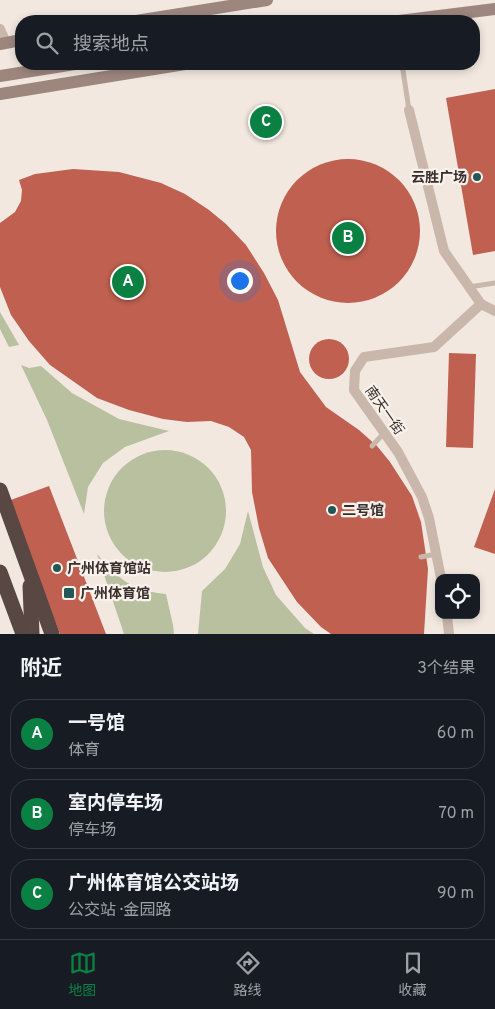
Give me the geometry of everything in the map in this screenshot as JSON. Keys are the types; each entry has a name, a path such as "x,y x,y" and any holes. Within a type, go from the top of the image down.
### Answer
{"highway":[{"path":"0,490 52,634"},
{"path":"29,570 32,634"},
{"path":"0,572 23,634"}],"main road":[{"path":"167,15 228,3 267,0"},
{"path":"447,15 495,9"},
{"path":"0,76 38,70"},
{"path":"0,94 148,70"}],"street":[{"path":"0,29 3,43"},
{"path":"409,110 444,251 481,304 495,311"},
{"name":"南天一街","path":"440,574 429,518 422,496 398,452 354,390 355,371 364,357 434,347 481,304"},
{"path":"448,619 450,634"}],"lane":[{"path":"403,70 409,110"},
{"path":"469,287 495,283"},
{"path":"372,446 384,433"},
{"path":"421,557 436,554"}],"green space":[{"path":"0,312 19,345 9,347 0,329"},
{"path":"21,365 29,368 41,366 72,393 119,419 169,431 125,447 103,463 88,487 84,514 47,420"},
{"path":"165,450 189,454 208,468 222,487 226,511 222,535 208,554 189,568 165,572 141,568 122,554 108,535 104,511 108,487 122,468 141,454"},
{"path":"248,511 263,567 276,595 305,628 314,634 198,634 202,591 225,569 240,544"},
{"path":"97,554 112,571 127,582 143,590 166,594 174,634 124,634"}],"building":[{"name":"云胜广场","path":"495,89 495,251 473,255 446,98"},
{"path":"348,159 376,164 399,180 415,203 420,231 415,259 399,282 376,298 348,303 320,298 297,282 281,259 276,231 281,203 297,180 320,164"},
{"path":"73,169 119,172 161,183 185,194 209,210 226,224 246,245 278,300 300,372 326,407 359,430 377,446 412,496 421,522 428,569 424,634 331,634 321,627 297,602 268,558 259,528 252,492 251,450 244,437 229,427 211,421 187,422 163,419 129,410 97,398 50,365 29,341 11,315 0,287 0,223 15,212 21,201 22,190 19,180 35,174"},
{"path":"329,339 343,345 349,359 343,373 329,379 315,373 309,359 315,345"},
{"path":"449,353 476,354 473,448 446,447"},
{"name":"广州体育馆站","path":"49,486 106,634 60,634 8,501"},
{"path":"495,489 495,554 474,547"}],"place":[{"name":"广州体育馆公交站场","path":"266,122"},
{"name":"云胜广场","path":"477,177"},
{"name":"室内停车场","path":"348,238"},
{"name":"一号馆","path":"128,282"},
{"name":"二号馆","path":"332,510"},
{"name":"广州体育馆站","path":"57,568"},
{"name":"广州体育馆","path":"69,593"}]}
